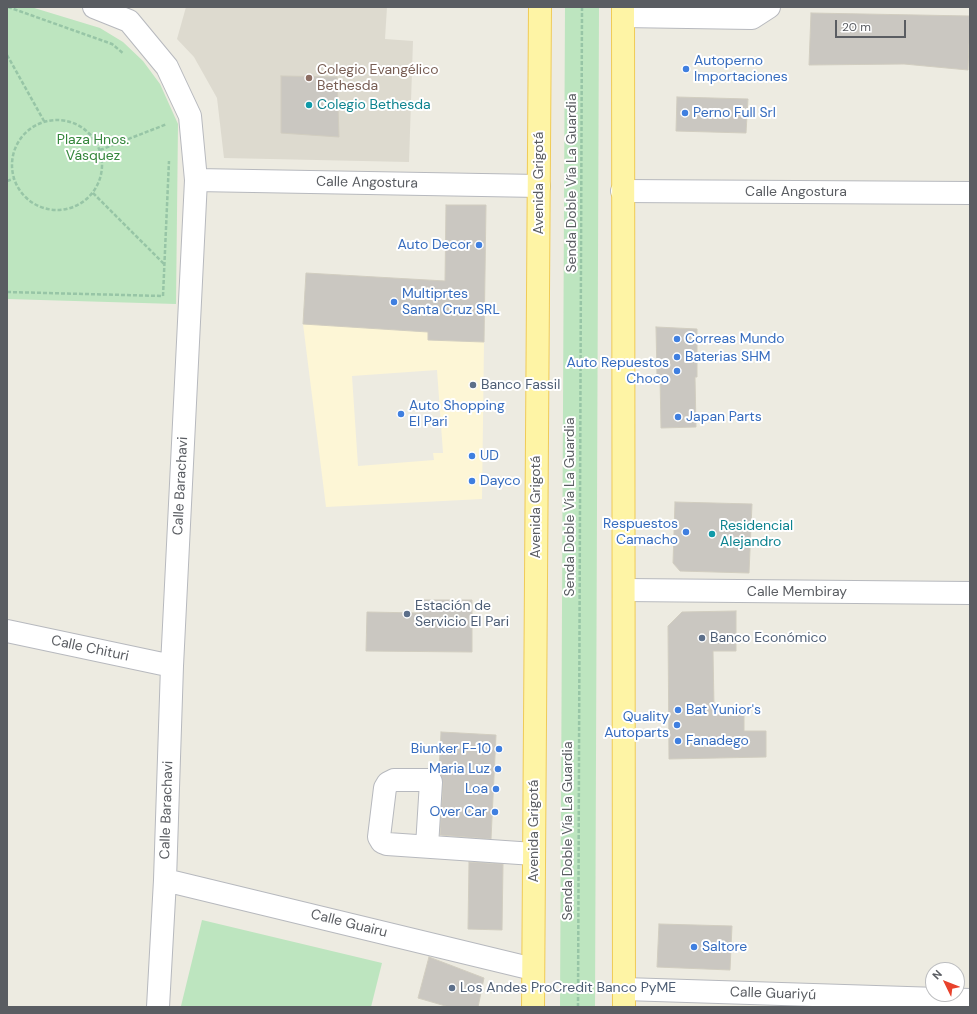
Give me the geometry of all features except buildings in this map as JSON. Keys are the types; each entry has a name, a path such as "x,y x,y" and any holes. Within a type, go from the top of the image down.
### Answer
{"main road":[{"name":"Avenida Grigotá","path":"533,1007 540,7"},
{"path":"623,12 624,998"}],"street":[{"name":"Calle Barachavi","path":"94,7 129,21 167,67 190,116 196,180 172,666 165,880 158,1007"},
{"path":"623,12 752,18 769,7"},
{"name":"Calle Angostura","path":"196,180 539,186"},
{"name":"Calle Angostura","path":"622,191 970,193"},
{"name":"Calle Membiray","path":"624,590 970,593"},
{"name":"Calle Chituri","path":"7,631 172,666"},
{"path":"427,846 534,854"},
{"name":"Calle Guairu","path":"165,880 533,969"},
{"name":"Calle Guariyú","path":"624,998 970,1000"}],"path":[{"path":"8,7 112,44 127,56"},
{"name":"Senda Doble Vía La Guardia","path":"578,1007 582,7"},
{"path":"7,55 44,121"},
{"path":"67,120 81,127 87,131 100,150 102,172 93,193 78,206 59,211 39,207 23,196 13,179 12,161 17,144 28,130 44,121 67,120"},
{"path":"100,150 171,123"},
{"path":"163,296 170,154"},
{"path":"7,181 13,179"},
{"path":"93,193 164,264"},
{"path":"7,292 190,296"}],"shaded area":[{"name":"Colegio Evangélico Bethesda","path":"186,7 387,7 385,39 413,41 409,162 224,158 217,98 194,57 177,39"},
{"path":"303,324 428,332 428,340 484,342 482,499 326,507","holes":["437,370 443,453 433,453 434,460 358,466 352,376"]}],"green space":[{"name":"Plaza Hnos. Vásquez","path":"7,7 31,7 100,28 123,42 143,61 160,84 178,124 176,304 7,299"},
{"path":"565,7 599,7 595,1007 560,1007"},
{"path":"202,920 382,963 371,1007 181,1006"}],"place":[{"name":"Autoperno Importaciones","path":"686,69"},
{"name":"Colegio Evangélico Bethesda","path":"309,78"},
{"name":"Colegio Bethesda","path":"309,105"},
{"name":"Perno Full Srl","path":"685,113"},
{"name":"Auto Decor","path":"479,245"},
{"name":"Multiprtes Santa Cruz SRL","path":"394,302"},
{"name":"Correas Mundo","path":"677,339"},
{"name":"Baterias SHM","path":"677,357"},
{"name":"Auto Repuestos Choco","path":"677,371"},
{"name":"Banco Fassil","path":"473,385"},
{"name":"Auto Shopping El Pari","path":"401,414"},
{"name":"Japan Parts","path":"678,417"},
{"name":"UD","path":"472,456"},
{"name":"Dayco","path":"472,481"},
{"name":"Respuestos Camacho","path":"686,532"},
{"name":"Residencial Alejandro","path":"712,534"},
{"name":"Estación de Servicio El Pari","path":"407,614"},
{"name":"Banco Económico","path":"702,638"},
{"name":"Bat Yunior's","path":"678,710"},
{"name":"Quality Autoparts","path":"677,725"},
{"name":"Fanadego","path":"678,741"},
{"name":"Biunker F-10","path":"499,749"},
{"name":"Maria Luz","path":"498,769"},
{"name":"Loa","path":"496,789"},
{"name":"Over Car","path":"495,812"},
{"name":"Saltore","path":"694,947"},
{"name":"Los Andes ProCredit Banco PyME","path":"452,988"}]}
